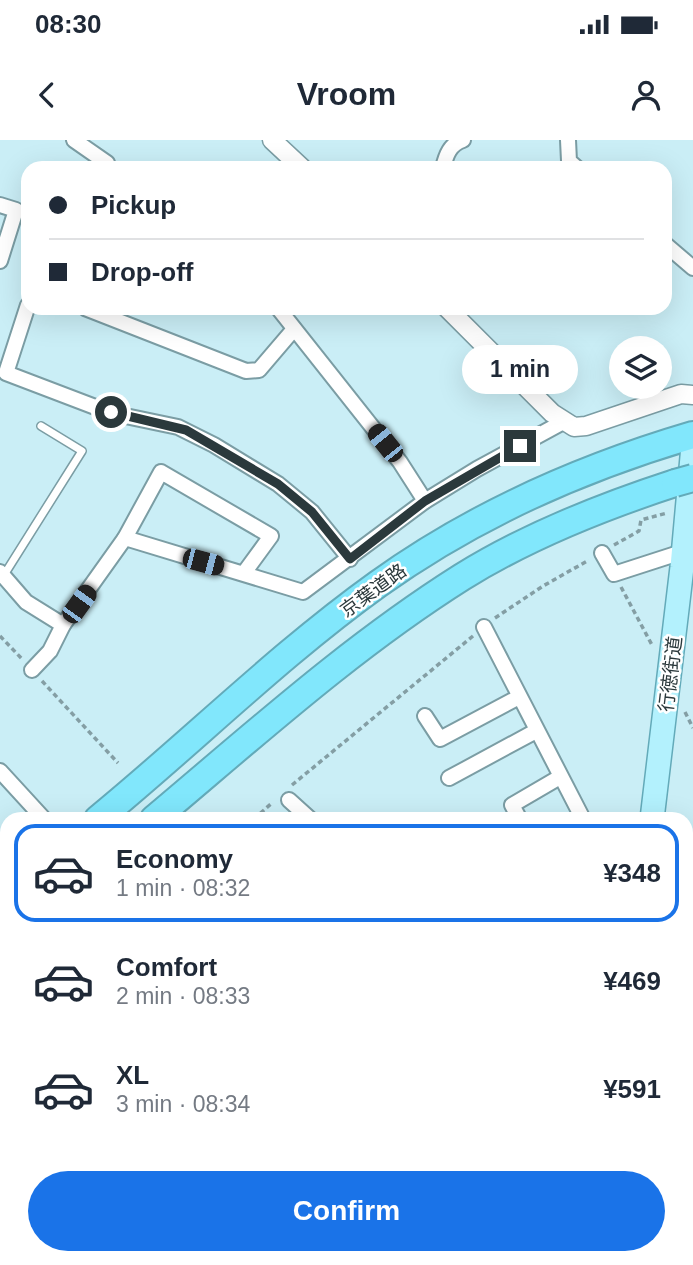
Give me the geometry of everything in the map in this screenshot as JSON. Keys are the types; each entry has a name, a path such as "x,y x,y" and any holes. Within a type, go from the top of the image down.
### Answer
{"highway":[{"name":"京葉道路","path":"106,812 314,634 378,584 439,544 497,511 556,483 617,458 689,440"},
{"name":"京葉道路","path":"162,812 338,664 463,577 520,545 576,519 629,498 684,481"}],"main road":[{"name":"行徳街道","path":"653,812 686,568 689,440"}],"street":[{"path":"74,140 103,161"},
{"path":"272,140 294,161"},
{"path":"445,161 456,142 463,140"},
{"path":"568,140 569,161"},
{"path":"0,205 16,210 0,261"},
{"path":"672,250 693,268"},
{"path":"25,315 6,373 111,412 178,427 214,445 278,484 312,512 350,559"},
{"path":"103,315 246,371 259,370 294,329"},
{"path":"283,315 400,462 425,501"},
{"path":"454,315 563,422 574,427 586,426 681,394 693,394"},
{"path":"125,538 303,592 425,501 563,422"},
{"path":"32,670 50,651 63,625 125,538 161,472 271,536 244,573"},
{"path":"602,553 614,574 686,568"},
{"path":"2,574 26,602 63,625"},
{"path":"484,627 579,812"},
{"path":"425,716 440,739 519,696"},
{"path":"449,778 536,731"},
{"path":"0,771 38,812"},
{"path":"516,812 512,805 561,777"},
{"path":"283,798 301,812"}],"lane":[{"path":"2,574 82,451 41,426"}],"path":[{"path":"264,812 484,627 543,586 639,531 641,520 673,511"},
{"path":"614,574 653,647"},
{"path":"0,636 118,762"}],"route":[{"path":"111,412 186,430 278,484 312,512 350,559 425,501 520,446"}]}
